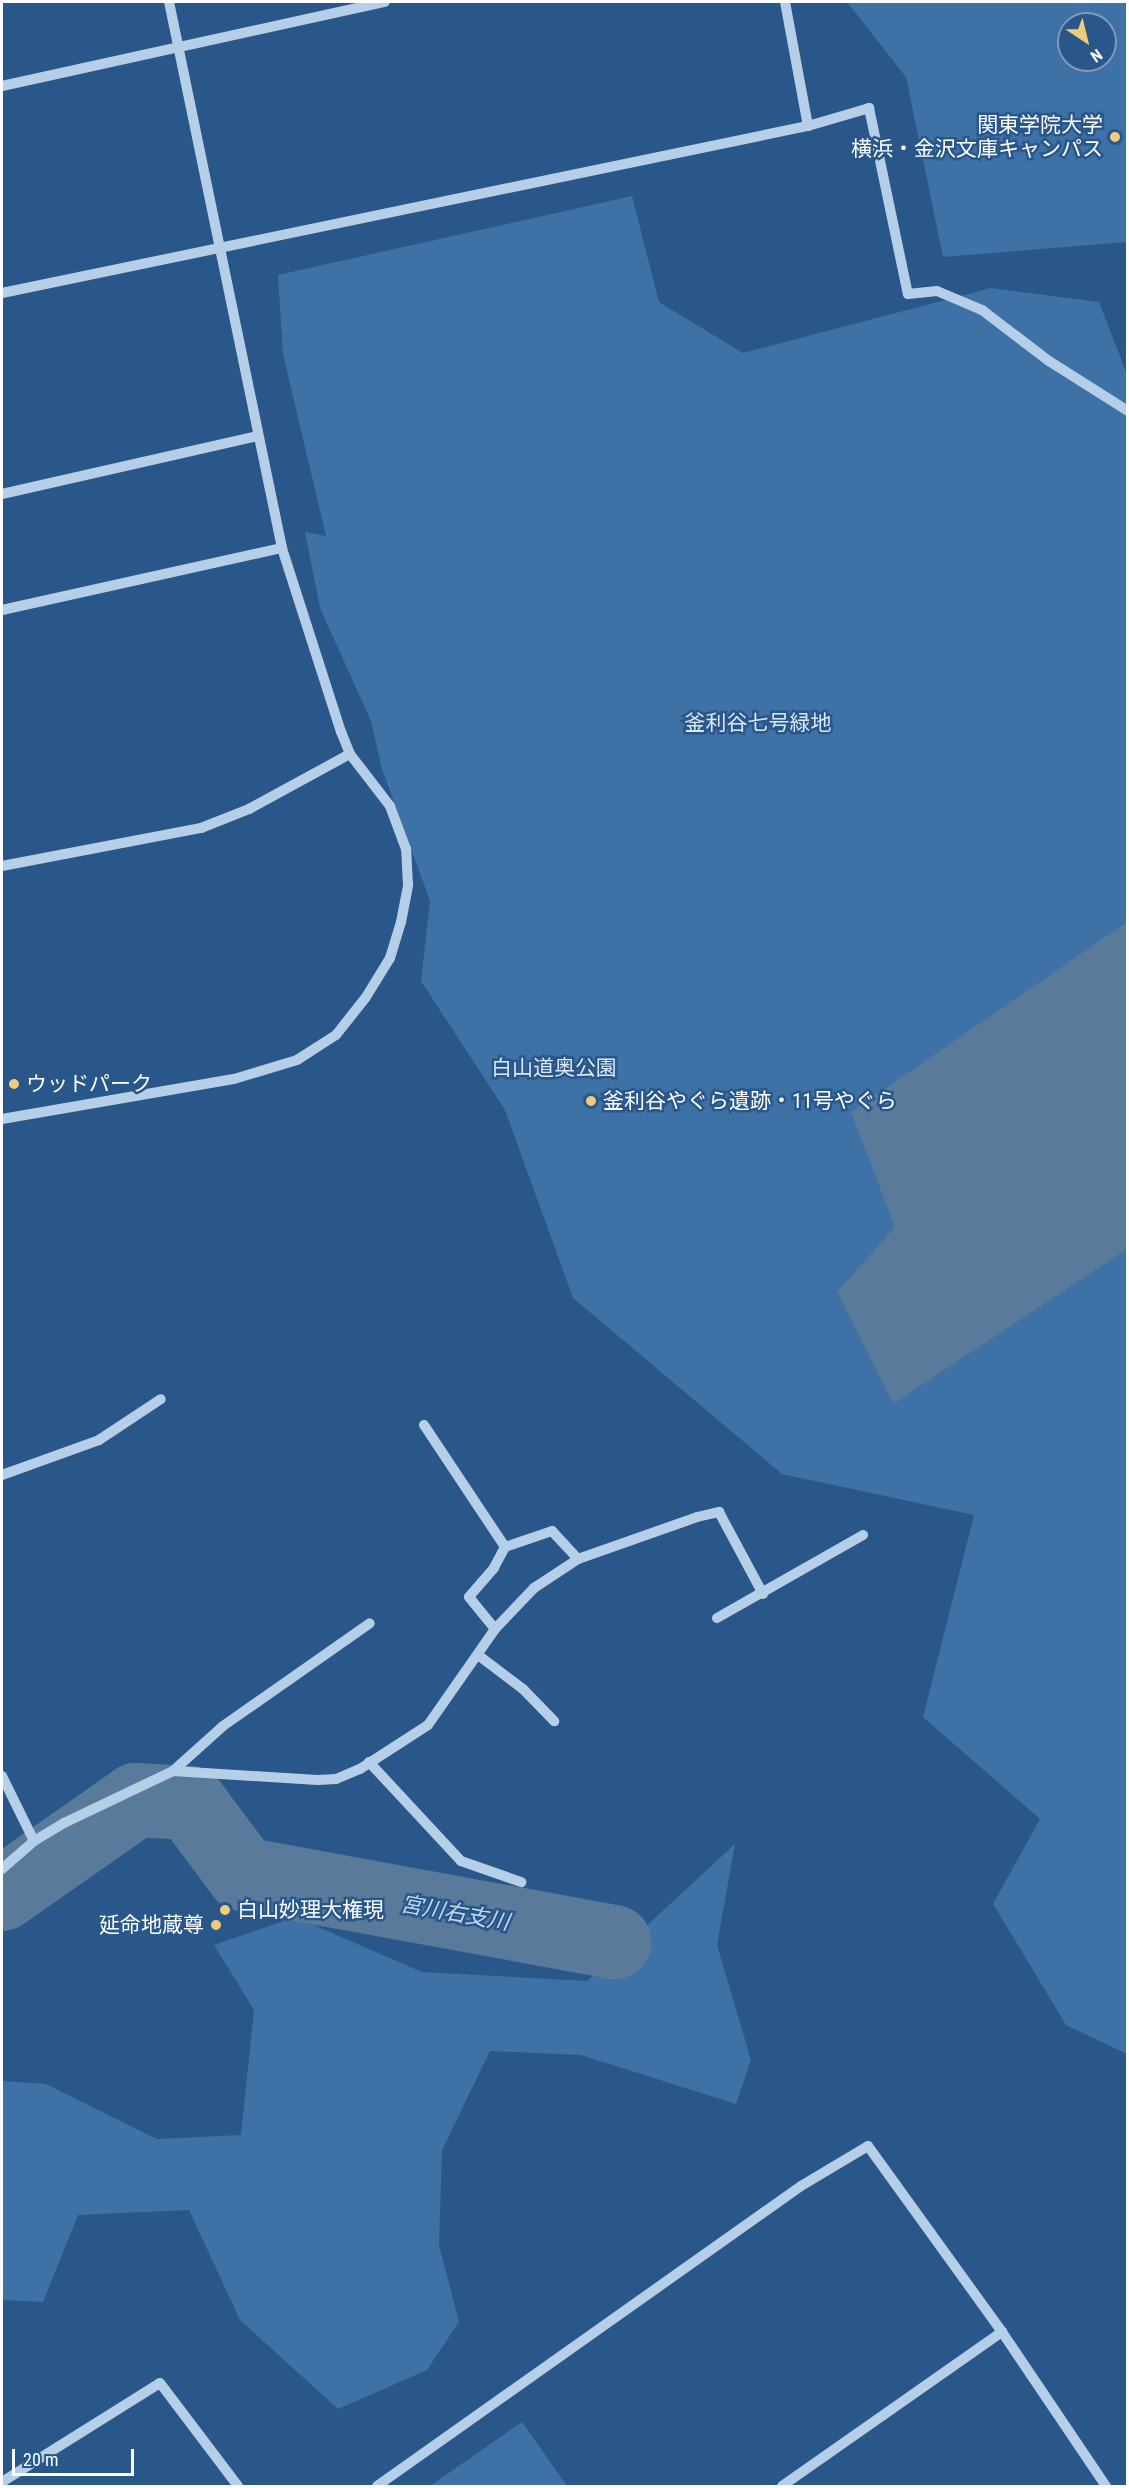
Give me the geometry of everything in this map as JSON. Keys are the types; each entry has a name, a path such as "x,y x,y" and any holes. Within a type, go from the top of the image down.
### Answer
{"street":[{"path":"2,1119 234,1079 297,1060 336,1035 366,997 390,958 401,922 408,885 406,849 390,806 350,754 282,548 169,2"},
{"path":"2,86 385,2"},
{"path":"785,2 808,126"},
{"path":"2,293 808,126 870,108 908,294 938,291 982,310 1049,361 1128,411"},
{"path":"2,494 258,436"},
{"path":"2,610 282,548"},
{"path":"2,866 201,828 249,809 350,754"},
{"path":"2,1475 99,1440 161,1399"},
{"path":"424,1425 505,1547"},
{"path":"174,1771 336,1779 360,1770 428,1725 495,1629 534,1588 578,1559 697,1517 719,1512 763,1594"},
{"path":"495,1629 469,1597 494,1568 505,1547 552,1531 578,1559"},
{"path":"717,1618 763,1594 863,1535"},
{"path":"2,1869 34,1841 174,1771 223,1726 370,1623"},
{"path":"478,1654 523,1689 554,1721"},
{"path":"369,1762 461,1861 521,1882"},
{"path":"2,1776 34,1841"},
{"path":"377,2487 801,2186 868,2146 1002,2332 1106,2487"},
{"path":"782,2487 1002,2332"},
{"path":"2,2482 160,2383 238,2487"}],"green space":[{"path":"847,2 1127,2 1127,242 943,257 906,77"},
{"name":"釜利谷七号緑地","path":"632,196 659,302 743,353 991,288 1099,302 1128,377 1127,2054 1066,2025 993,1904 1040,1819 923,1717 974,1515 782,1474 573,1298 505,1110 421,981 430,901 382,769 371,721 320,608 305,532 326,536 283,354 278,275"},
{"path":"735,1844 717,1945 751,2060 736,2104 581,2055 490,2051 442,2150 439,2245 459,2322 427,2370 338,2409 240,2320 189,2210 78,2215 43,2302 2,2300 2,2081 46,2084 157,2139 241,2135 254,2010 214,1945 295,1917 422,1972 587,1981"},
{"path":"522,2422 567,2486 430,2486"}],"shaded area":[{"path":"1127,922 1127,1249 893,1404 837,1292 895,1227 851,1112"}],"waterway":[{"name":"宮川右支川","path":"2,1894 136,1800 190,1803 243,1874 615,1942"}],"place":[{"name":"関東学院大学 横浜・金沢文庫キャンパス","path":"1115,137"},
{"name":"ウッドパーク","path":"14,1084"},
{"name":"釜利谷やぐら遺跡・11号やぐら","path":"591,1101"},
{"name":"白山妙理大権現","path":"225,1910"},
{"name":"延命地蔵尊","path":"216,1925"}],"park label":[{"name":"白山道奥公園","path":"554,1068"}]}
